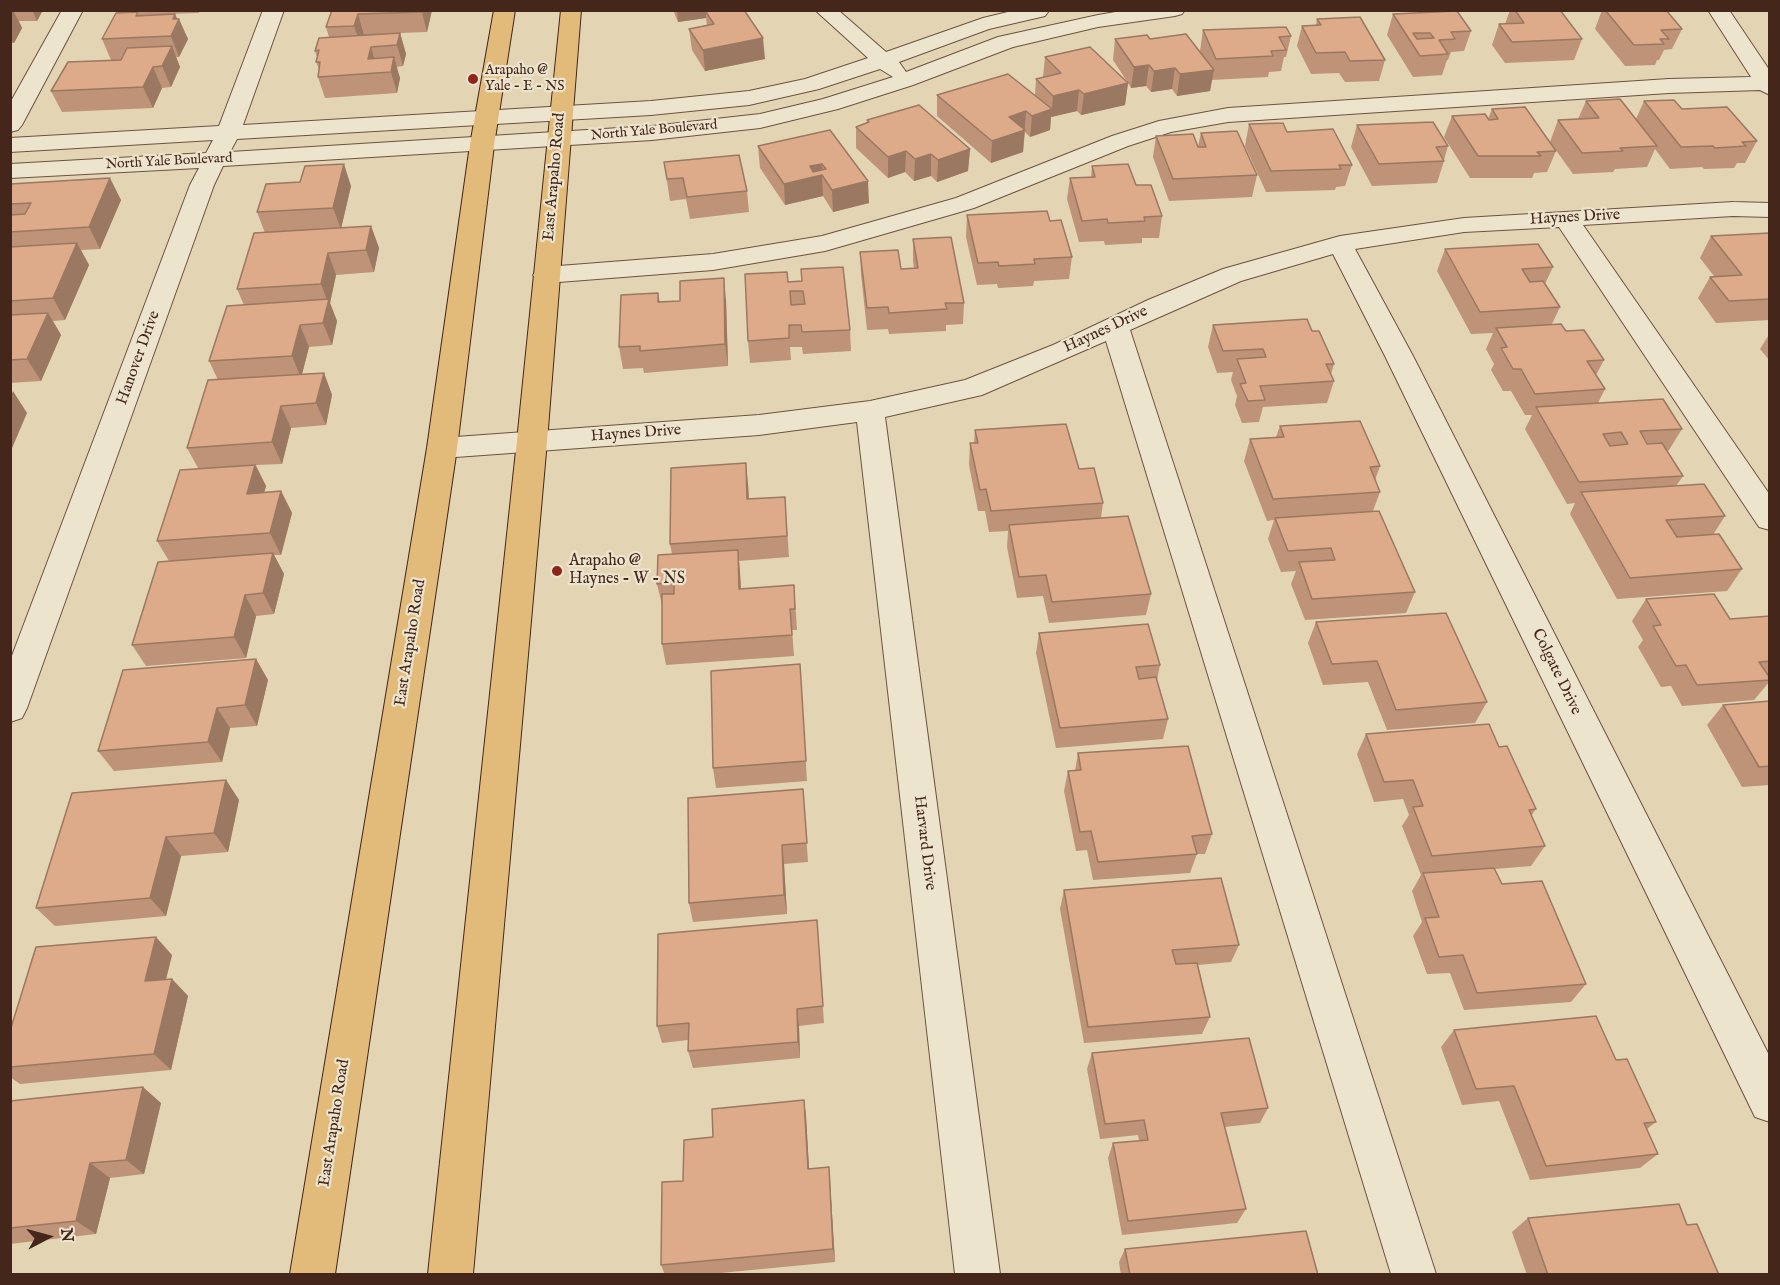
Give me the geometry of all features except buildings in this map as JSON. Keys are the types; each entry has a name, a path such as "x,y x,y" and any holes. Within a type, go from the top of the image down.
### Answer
{"main road":[{"name":"East Arapaho Road","path":"312,1275 442,448 482,145 505,10"},
{"name":"East Arapaho Road","path":"450,1275 532,441 571,10"}],"street":[{"path":"10,125 73,10"},
{"name":"Hanover Drive","path":"10,708 202,185 228,133 274,10"},
{"path":"825,10 854,37 885,60 905,80"},
{"name":"North Yale Boulevard","path":"10,171 482,145 560,126 651,108 749,98 811,84 983,24 1044,10"},
{"name":"North Yale Boulevard","path":"10,145 488,118 652,133 760,121 830,104 905,80 1005,42 1098,21 1175,10"},
{"path":"1718,10 1768,86"},
{"path":"546,275 713,262 825,243 965,202 1119,141 1167,126 1228,115 1634,88 1768,86"},
{"name":"Haynes Drive","path":"442,448 759,425 870,411 972,388 1063,351 1232,274 1340,244 1464,225 1733,209 1770,210"},
{"path":"1566,219 1770,519"},
{"name":"Colgate Drive","path":"1340,244 1399,356 1770,1102"},
{"path":"1115,326 1414,1275"},
{"name":"Harvard Drive","path":"870,411 978,1275"}],"place":[{"name":"Arapaho @ Yale - E - NS","path":"473,79"},
{"name":"Arapaho @ Haynes - W - NS","path":"557,571"}]}
